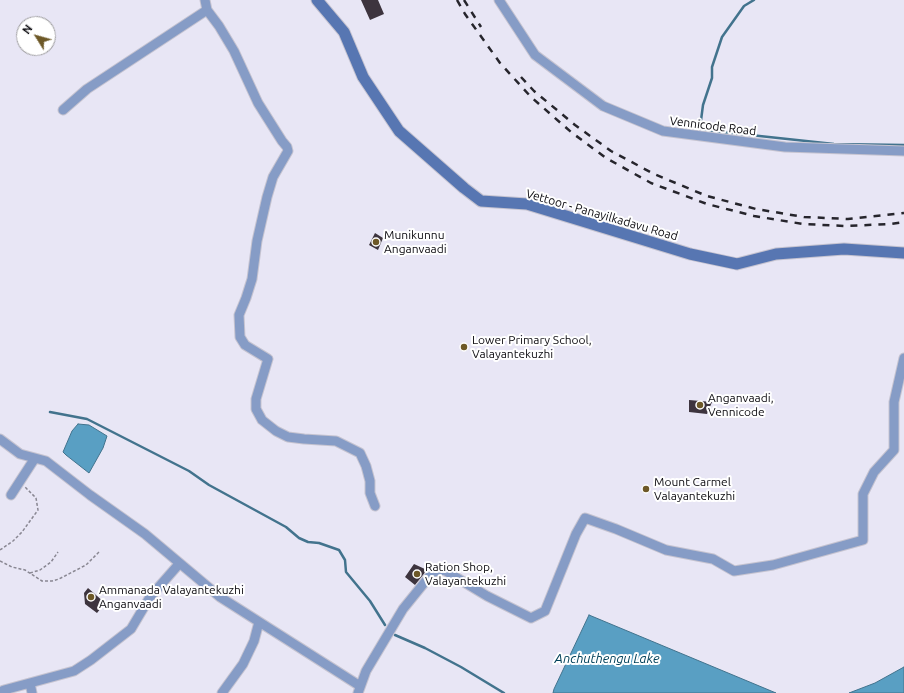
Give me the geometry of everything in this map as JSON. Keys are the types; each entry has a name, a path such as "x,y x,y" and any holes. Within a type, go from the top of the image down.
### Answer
{"main road":[{"name":"Vettoor - Panayilkadavu Road","path":"317,0 344,32 363,77 399,131 481,201 527,204 690,254 737,264 776,254 844,249 904,253"}],"street":[{"path":"205,0 207,10 219,26 234,52 258,103 287,147 288,151 273,177 267,197 257,241 252,279 239,315 240,337 245,345 268,359 256,399 256,409 262,420 276,431 288,437 336,441 360,453 366,466 370,481 370,493 375,506"},
{"name":"Vennicode Road","path":"499,0 535,56 603,106 663,131 785,147 904,151"},
{"path":"62,110 87,89 207,10"},
{"path":"0,439 20,454 46,461 90,495 145,534 220,597 359,690 366,671 403,609 433,572 444,570 487,596 531,618 545,611 576,534 585,518 666,550 713,559 734,571 773,564 863,540 863,494 874,472 894,450 894,402 904,358"},
{"path":"11,495 35,458"},
{"path":"0,692 74,671 91,660 131,629 150,597 179,564"},
{"path":"222,693 243,664 254,641 259,622"},
{"path":"30,683 32,693"}],"path":[{"path":"0,550 13,541 22,532 38,510 36,498 19,483"},
{"path":"30,573 40,570 51,562 58,552"},
{"path":"0,561 12,567 25,570 42,581 59,579 86,565 99,552"}],"water":[{"path":"78,424 89,425 107,436 103,448 89,473 63,452 72,431"},
{"name":"Anchuthengu Lake","path":"589,615 776,693 553,693"},
{"path":"904,667 904,693 849,693 875,683"}],"building":[{"path":"361,0 378,0 384,14 370,20"},
{"name":"Munikunnu Anganvaadi","path":"375,233 383,238 378,250 369,245"},
{"name":"Anganvaadi, Vennicode","path":"689,400 712,402 707,414 689,412"},
{"name":"Ration Shop, Valayantekuzhi","path":"414,564 427,570 415,585 405,577"},
{"name":"Ammanada Valayantekuzhi Anganvaadi","path":"88,588 105,603 97,613 85,604 84,593"}],"waterway":[{"path":"700,128 703,105 712,78 712,67 722,37 744,6 754,0"},
{"path":"684,125 713,131 834,144 904,145"},
{"path":"50,412 87,419 189,471 209,485 286,527 299,538 308,542 319,543 339,550 345,560 346,572 370,601 385,625"},
{"path":"395,635 425,648 461,667 504,693"}],"railway":[{"path":"457,0 465,14 500,63 531,97 571,132 606,158 651,183 707,204 754,216 803,224 846,226 904,222"},
{"path":"464,0 481,27"},
{"path":"521,77 534,91 575,125 611,151 654,174 707,196 756,209 804,217 848,219 904,213"}],"place":[{"name":"Munikunnu Anganvaadi","path":"376,242"},
{"name":"Lower Primary School, Valayantekuzhi","path":"464,347"},
{"name":"Anganvaadi, Vennicode","path":"700,405"},
{"name":"Mount Carmel Valayantekuzhi","path":"646,489"},
{"name":"Ration Shop, Valayantekuzhi","path":"417,574"},
{"name":"Ammanada Valayantekuzhi Anganvaadi","path":"91,597"}]}
